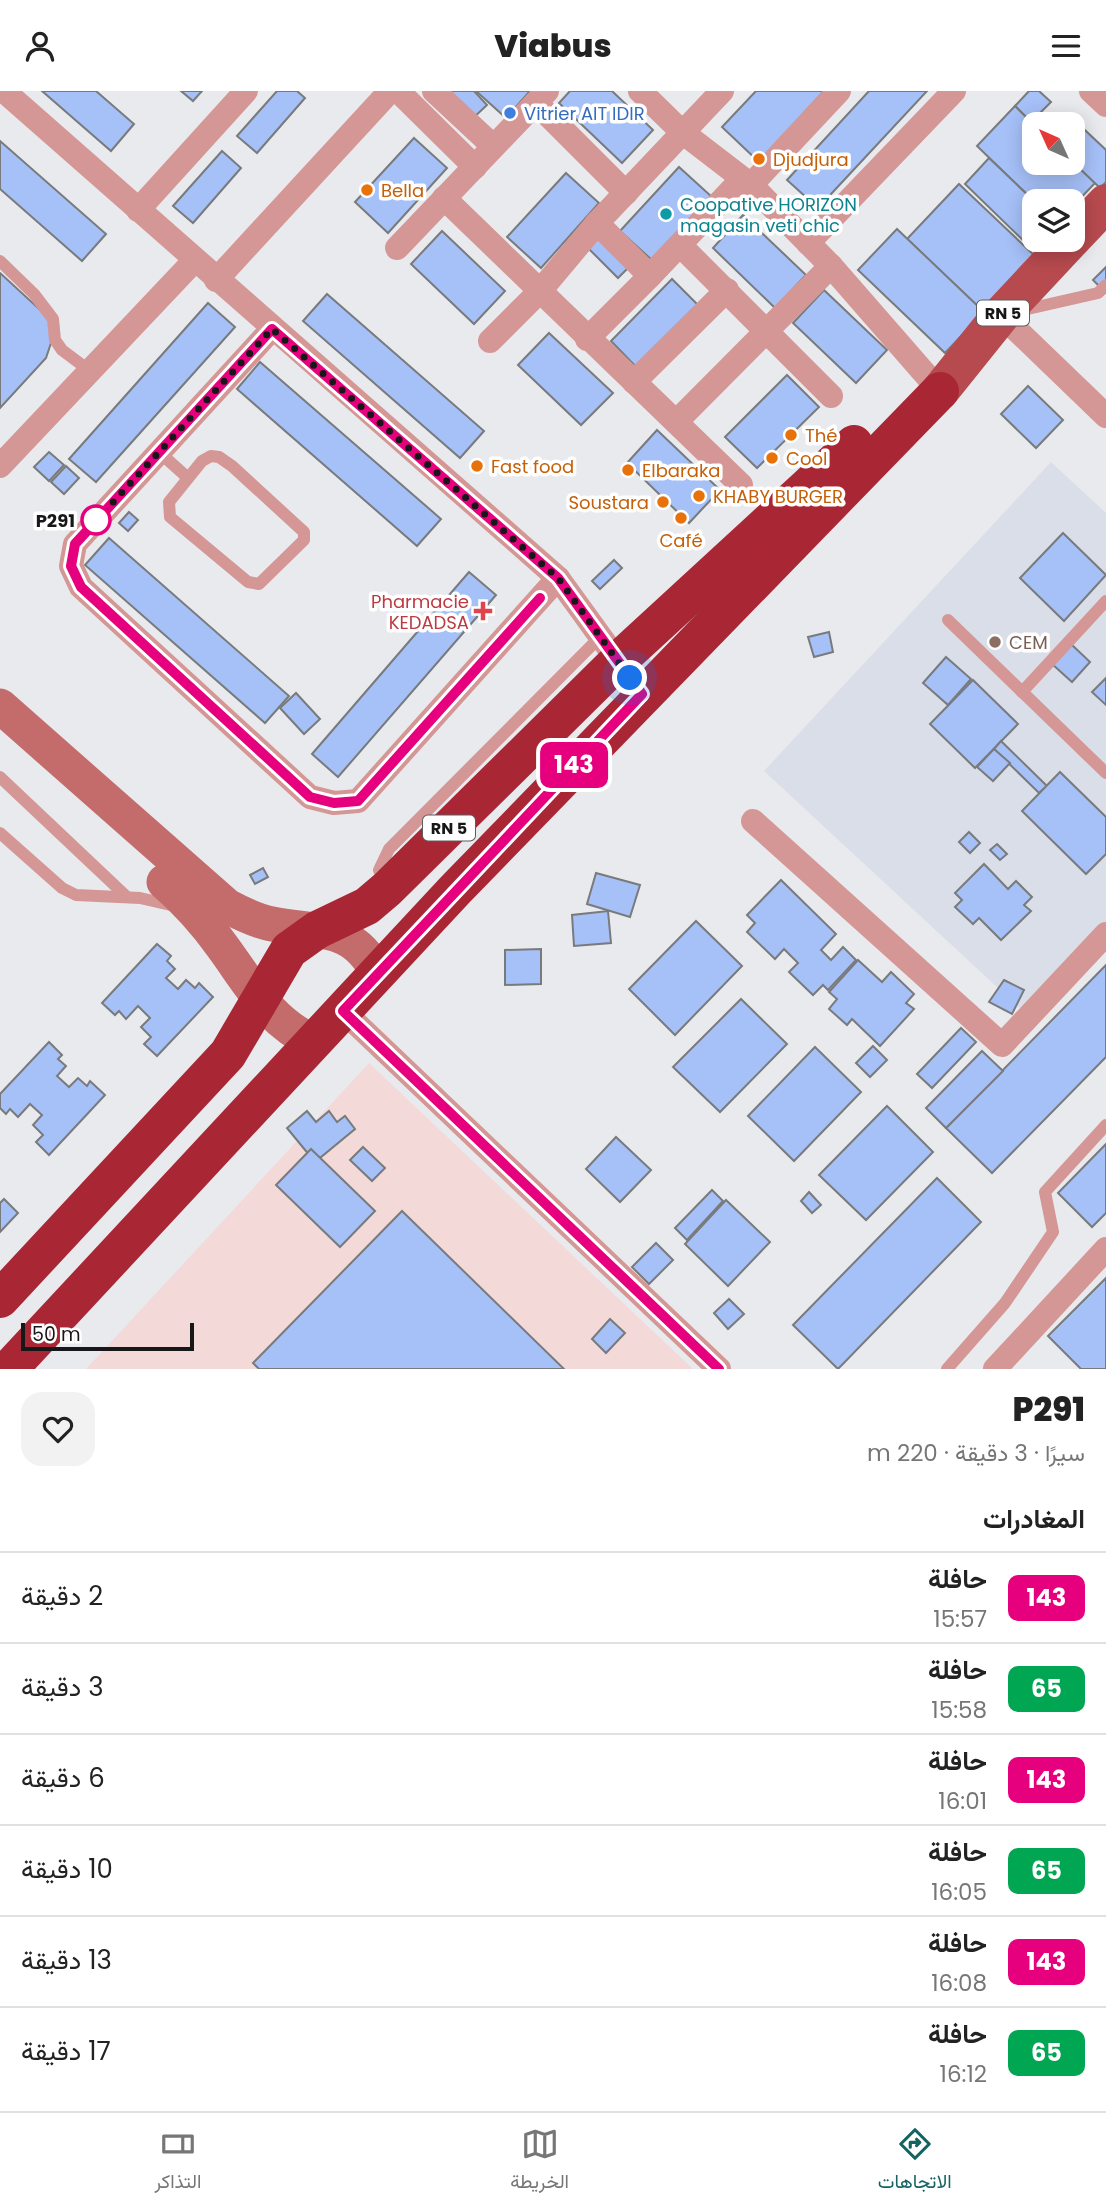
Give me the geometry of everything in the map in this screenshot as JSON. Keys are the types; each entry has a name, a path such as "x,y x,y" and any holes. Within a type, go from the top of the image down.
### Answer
{"highway":[{"name":"RN 5","path":"0,1299 221,1062 238,1041 289,950 317,930 356,912 387,890 609,648 934,384"},
{"name":"RN 5","path":"9,1369 422,925 934,384"},
{"path":"387,890 422,925"}],"main road":[{"name":"RN 5","path":"1085,225 1106,203"},
{"name":"RN 5","path":"934,384 1060,252"}],"street":[{"path":"4,91 194,261 558,578 642,694"},
{"path":"138,210 246,91"},
{"path":"216,280 390,91"},
{"path":"398,91 475,167"},
{"path":"434,91 493,146"},
{"path":"640,91 682,132 747,182 831,266 934,384"},
{"path":"490,341 540,291 597,223 722,91"},
{"path":"587,339 839,91"},
{"path":"808,243 954,91"},
{"path":"1091,91 1106,105"},
{"path":"397,248 542,97 626,193"},
{"path":"444,198 741,485"},
{"path":"597,223 650,275"},
{"path":"681,246 831,396"},
{"path":"0,466 194,261"},
{"path":"677,421 831,266"},
{"path":"634,382 727,290"},
{"path":"1001,314 1106,416"},
{"path":"272,329 75,544 71,566 81,587 310,797 334,803 358,801 558,578"},
{"path":"0,706 227,906 257,921 317,930 350,939 367,954 378,974"},
{"path":"0,729 193,910 278,1021 314,1042"},
{"path":"753,821 1002,1045 1106,934"},
{"path":"343,1011 719,1369"},
{"path":"995,1369 1106,1249"}],"lane":[{"path":"0,261 34,294 53,319 55,340 62,350 90,372"},
{"path":"1001,314 1098,293 1106,285"},
{"path":"159,452 188,478"},
{"path":"211,456 219,457 304,532 304,540 266,580 259,584 248,582 170,517 169,502 188,478 202,461 211,456"},
{"path":"1022,692 1106,601"},
{"path":"948,620 1106,773"},
{"path":"0,777 127,897"},
{"path":"0,833 69,893 83,897 127,897 193,910"},
{"path":"947,1369 1005,1303 1052,1232 1045,1192 1106,1125"}],"shaded area":[{"name":"CEM","path":"1051,462 1106,513 1106,926 1025,1013 764,771"},
{"path":"369,1063 693,1369 86,1369"}],"building":[{"path":"42,91 96,91 134,124 111,151"},
{"path":"181,91 202,91 193,101"},
{"path":"277,91 297,91 305,98 257,153 237,136"},
{"path":"443,91 474,91 487,105 471,120"},
{"path":"476,91 530,91 506,118"},
{"path":"570,91 612,91 653,130 622,163 559,103"},
{"path":"756,91 824,91 759,162 722,127"},
{"path":"869,91 927,91 818,208 787,180"},
{"path":"1029,91 1039,91 1051,102 1041,112 1022,113 1015,106"},
{"path":"1015,106 1022,113 1022,175 1085,173 1095,183 1085,193 1085,189 1022,189 977,146"},
{"path":"1085,130 1106,150 1106,182 1100,188 1085,174"},
{"path":"414,138 447,168 388,233 355,202"},
{"path":"0,141 106,234 82,261 0,189"},
{"path":"222,151 241,168 193,223 173,206"},
{"path":"989,158 1022,190 1022,239 965,184"},
{"name":"Coopative HORIZON magasin veti chic","path":"679,167 712,197 653,261 620,231"},
{"path":"566,173 599,203 541,268 507,237"},
{"path":"959,184 1022,244 1022,252 1031,252 1036,257 984,312 907,239"},
{"path":"743,215 806,275 775,308 713,248"},
{"path":"897,229 984,312 945,353 858,270"},
{"path":"442,231 505,291 474,324 411,264"},
{"path":"598,237 629,267 618,278 587,247"},
{"path":"1106,267 1106,293 1093,280"},
{"path":"0,273 49,318 53,337 46,358 0,408"},
{"path":"672,279 704,311 642,373 611,341"},
{"path":"824,290 887,350 856,383 793,323"},
{"path":"327,294 484,431 460,458 303,321"},
{"path":"208,303 235,327 96,482 69,459"},
{"path":"549,333 613,393 581,425 518,365"},
{"path":"260,362 441,519 417,546 237,389"},
{"path":"787,375 819,407 757,468 725,437"},
{"path":"1028,386 1063,420 1036,448 1001,414"},
{"path":"657,430 720,490 689,523 627,463"},
{"path":"49,452 64,465 49,481 34,467"},
{"path":"66,466 79,478 64,494 51,482"},
{"path":"129,512 138,520 128,531 119,523"},
{"path":"1063,533 1106,575 1064,621 1020,578"},
{"path":"109,538 289,696 265,723 85,565"},
{"path":"614,560 622,568 600,589 592,581"},
{"path":"469,572 496,595 338,777 312,754"},
{"path":"829,632 833,652 814,657 808,637"},
{"path":"1071,644 1090,662 1072,682 1052,664"},
{"path":"946,657 971,679 948,705 923,683"},
{"path":"1106,678 1106,705 1092,692"},
{"path":"973,680 1018,724 975,768 930,724"},
{"path":"296,693 320,719 304,734 280,708"},
{"path":"1001,741 1047,786 1039,793 994,749"},
{"path":"994,749 1010,763 993,781 977,767"},
{"path":"1060,772 1106,817 1106,854 1086,874 1022,811"},
{"path":"969,832 980,843 970,853 959,842"},
{"path":"997,844 1007,854 1000,860 990,850"},
{"path":"984,864 1008,889 1016,881 1032,897 1024,905 1031,911 1001,940 979,918 973,924 955,907 962,900 955,893"},
{"path":"263,868 268,877 255,884 250,875"},
{"path":"596,873 640,885 630,917 587,904"},
{"path":"781,880 836,934 821,950 831,960 843,947 856,960 828,990 823,985 813,995 789,972 798,963 784,949 775,959 747,932 755,923 747,915"},
{"path":"608,911 611,943 574,946 572,915"},
{"path":"696,921 742,966 675,1035 629,989"},
{"path":"157,944 171,956 167,961 175,969 166,978 178,989 186,980 195,988 199,983 213,997 157,1056 144,1044 151,1037 141,1027 150,1018 138,1006 126,1019 119,1011 115,1015 102,1003"},
{"path":"541,949 541,984 505,985 505,950"},
{"path":"858,960 882,982 891,972 914,994 906,1003 914,1009 880,1046 852,1019 847,1025 829,1009 837,999 829,992"},
{"path":"1106,965 1106,1057 992,1173 946,1128"},
{"path":"1004,980 1024,990 1012,1014 989,1002"},
{"path":"741,999 787,1044 720,1112 673,1067"},
{"path":"961,1028 976,1042 932,1088 917,1074"},
{"path":"49,1042 62,1055 58,1059 66,1066 57,1076 69,1087 78,1078 87,1086 90,1081 105,1095 49,1155 36,1142 43,1135 33,1125 42,1115 30,1104 18,1117 10,1109 6,1114 0,1108 0,1094"},
{"path":"873,1046 887,1060 870,1077 856,1063"},
{"path":"815,1047 861,1092 794,1161 748,1116"},
{"path":"982,1051 1003,1071 946,1128 926,1108"},
{"path":"887,1106 933,1152 866,1220 819,1175"},
{"path":"307,1111 316,1122 329,1111 337,1122 345,1116 355,1129 315,1162 287,1128"},
{"path":"616,1137 651,1170 620,1202 586,1169"},
{"path":"1106,1144 1106,1213 1092,1227 1058,1193"},
{"path":"363,1147 385,1168 372,1181 350,1160"},
{"path":"311,1149 375,1211 340,1247 276,1185"},
{"path":"937,1178 981,1222 838,1369 793,1325"},
{"path":"712,1190 723,1201 687,1240 675,1228"},
{"path":"809,1192 821,1205 812,1213 801,1201"},
{"path":"4,1199 18,1213 0,1232 0,1203"},
{"path":"726,1200 770,1242 728,1286 685,1244"},
{"path":"402,1211 564,1369 259,1369 253,1363"},
{"path":"656,1243 673,1260 649,1284 632,1267"},
{"path":"1106,1278 1106,1369 1081,1369 1048,1336"},
{"path":"729,1299 744,1314 728,1329 714,1313"},
{"path":"610,1319 625,1333 606,1353 592,1339"}],"bus line":[{"name":"143","path":"540,598 358,801 334,803 310,797 81,587 71,566 75,544 272,329 558,578 642,694 343,1011 719,1369"}],"place":[{"name":"Vitrier AIT IDIR","path":"510,113"},
{"name":"Djudjura","path":"759,159"},
{"name":"Bella","path":"367,190"},
{"name":"Coopative HORIZON magasin veti chic","path":"666,214"},
{"name":"Thé","path":"791,435"},
{"name":"Cool","path":"772,458"},
{"name":"Fast food","path":"477,466"},
{"name":"Elbaraka","path":"628,470"},
{"name":"KHABY BURGER","path":"699,496"},
{"name":"Soustara","path":"663,502"},
{"name":"Café","path":"681,518"},
{"name":"P291","path":"96,520"},
{"name":"Pharmacie KEDADSA","path":"483,611"},
{"name":"CEM","path":"995,642"}],"route":[{"path":"96,520 92,525 272,329 558,578 630,678"}]}
